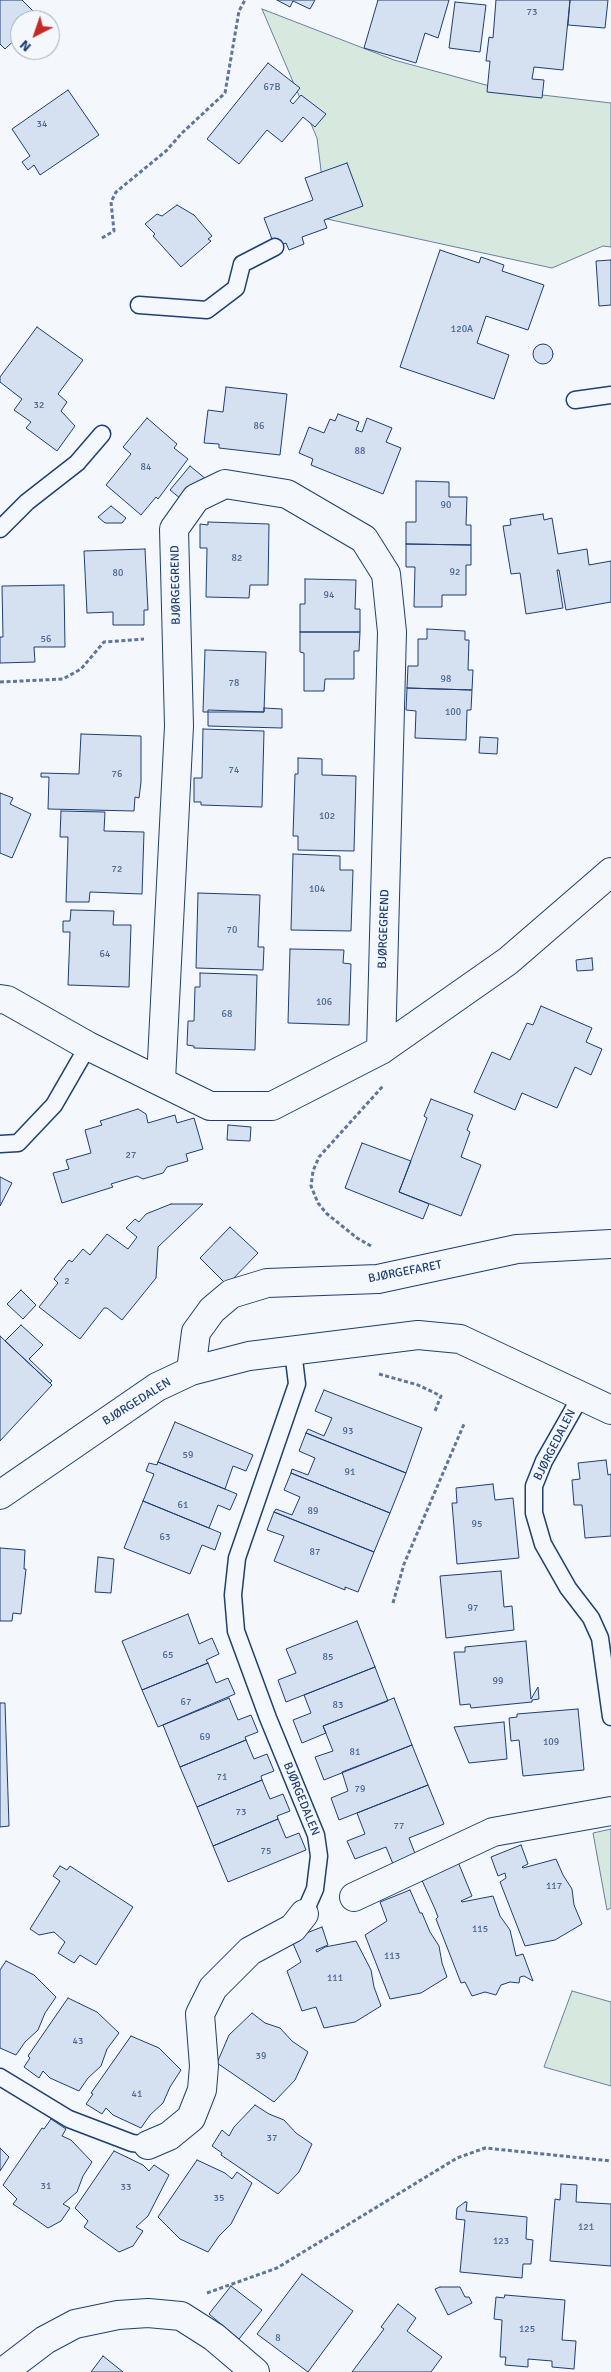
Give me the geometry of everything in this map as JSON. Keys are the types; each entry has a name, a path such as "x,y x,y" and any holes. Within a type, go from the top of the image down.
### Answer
{"street":[{"name":"BJØRGEGREND","path":"161,1080 179,726 174,529 196,498 225,484 287,494 364,539 386,574 392,632 381,1050"},
{"path":"0,999 7,1000 88,1046 161,1080 210,1106 272,1106 381,1050 508,961 611,872"},
{"name":"BJØRGEFARET","path":"191,1371 196,1332 212,1310 231,1294 267,1283 378,1280 518,1249 611,1244"},
{"name":"BJØRGEDALEN","path":"0,1495 156,1387 191,1371 249,1356 418,1335 460,1339 611,1410"},
{"path":"354,1897 494,1832 611,1811"},
{"name":"BJØRGEDALEN","path":"148,2145 169,2136 191,2118 202,2090 204,2066 200,2014 213,1988 250,1952 292,1928 304,1914"},
{"path":"4,2372 45,2340 75,2324 118,2315 148,2313 182,2316 214,2337 256,2372"}],"lane":[{"path":"140,305 207,310 236,288 242,264 275,247"},
{"path":"575,400 611,395"},
{"path":"0,529 27,502 77,463 102,434"},
{"path":"0,1144 18,1143 54,1105 88,1046"},
{"name":"BJØRGEDALEN","path":"293,1352 297,1384 237,1558 233,1595 236,1631 268,1718 316,1836 319,1856 315,1890 304,1914"},
{"name":"BJØRGEDALEN","path":"581,1396 544,1461 534,1486 534,1514 543,1544 568,1588 591,1618 600,1638 611,1717"},
{"name":"BJØRGEDALEN","path":"0,2077 69,2119 132,2143 148,2145"}],"path":[{"path":"102,238 114,232 111,202 116,192 166,151 182,132 225,93 239,11 245,0"},
{"path":"0,682 63,679 81,669 98,647 111,640 177,638"},
{"path":"381,1050 388,1072 381,1090 319,1157 312,1171 311,1186 318,1203 326,1213 357,1238 406,1264 409,1272"},
{"path":"388,1377 418,1386 441,1396 435,1411"},
{"path":"392,1603 404,1564 464,1424"},
{"path":"182,2316 204,2294 277,2268 457,2158 485,2148 611,2161"}],"shaded area":[{"path":"262,9 394,60 508,91 611,103 611,247 603,246 552,268 327,219 317,138"},
{"path":"611,1829 611,1908 607,1910 593,1833"},
{"path":"572,1991 611,2002 611,2086 544,2067"}],"building":[{"path":"0,0 22,0 32,10 10,10 10,44 5,49 0,44"},
{"path":"277,0 315,0 310,9 293,1 290,7"},
{"path":"378,0 449,0 438,38 425,33 416,63 364,48"},
{"path":"496,0 570,0 563,70 534,67 532,79 544,80 542,98 487,92 490,61 486,61 489,37 493,38"},
{"path":"570,0 608,0 605,28 568,25"},
{"path":"455,2 486,5 480,52 449,48"},
{"path":"268,63 300,88 290,101 293,104 301,95 326,114 315,127 303,117 282,142 267,130 239,164 207,139"},
{"path":"68,90 99,135 40,175 34,165 28,170 22,162 30,156 12,129"},
{"path":"347,163 363,206 324,220 327,228 302,237 304,244 289,250 286,243 275,247 264,218 313,200 305,178"},
{"path":"177,205 194,215 212,236 208,239 211,241 181,267 153,236 155,234 145,224 157,214 162,216"},
{"path":"440,250 479,263 481,257 504,265 502,271 544,285 528,330 486,316 477,343 509,355 494,399 400,367"},
{"path":"611,260 611,305 599,306 596,261"},
{"path":"37,327 83,360 58,394 67,402 61,411 75,426 57,451 26,428 31,422 14,410 22,399 0,382 0,377"},
{"path":"539,344 547,344 553,350 553,358 547,364 539,364 533,358 533,350"},
{"path":"226,387 287,394 280,455 219,448 219,444 204,443 208,410 223,412"},
{"path":"338,414 359,422 356,430 362,432 367,418 392,428 386,442 401,448 383,494 311,465 313,459 299,453 309,427 324,433 330,419 335,421"},
{"path":"147,418 177,444 174,448 188,459 158,499 156,497 141,515 106,485 131,454 123,447"},
{"path":"190,466 206,479 186,503 170,490"},
{"path":"416,481 449,482 449,497 467,497 466,525 471,525 471,545 406,544 406,522 416,522"},
{"path":"111,506 126,518 122,523 105,523 98,517"},
{"path":"543,514 544,520 552,518 558,554 587,549 589,565 611,561 611,602 566,610 559,570 557,570 563,608 526,614 520,573 511,574 503,526 511,525 510,519"},
{"path":"208,522 269,524 268,585 250,585 249,598 206,597 207,548 200,548 200,524 208,525"},
{"path":"406,544 471,545 471,565 466,565 466,595 442,595 442,607 414,607 415,567 406,567"},
{"path":"145,549 148,610 144,610 144,625 113,625 113,612 87,613 84,551"},
{"path":"305,579 356,580 355,609 360,609 360,632 300,632 300,604 305,604"},
{"path":"64,585 65,647 34,647 35,662 0,663 0,637 3,637 2,586"},
{"path":"427,629 465,631 465,640 469,640 468,670 473,670 472,690 407,688 408,666 418,666 418,639 427,639"},
{"path":"300,632 360,632 359,651 354,651 354,679 325,679 324,691 304,691 304,653 300,652"},
{"path":"205,650 266,652 264,712 203,712"},
{"path":"407,688 472,690 471,710 467,710 466,740 415,738 416,711 406,710"},
{"path":"264,708 282,709 282,728 208,726 208,710 264,712"},
{"path":"203,729 264,731 262,807 201,805 201,802 194,802 194,778 202,778"},
{"path":"81,734 141,736 141,782 139,798 135,797 134,811 48,809 49,777 41,777 41,773 79,774"},
{"path":"480,737 498,738 497,754 479,753"},
{"path":"298,758 322,759 322,775 356,776 354,851 298,850 298,836 293,836 295,774 298,774"},
{"path":"0,793 13,798 10,804 31,814 12,858 0,853"},
{"path":"61,811 105,812 104,831 144,832 142,894 90,892 89,902 66,902 68,837 60,837"},
{"path":"293,854 340,856 340,870 353,870 351,931 291,930"},
{"path":"198,893 260,895 258,947 264,947 263,970 196,968"},
{"path":"71,910 114,911 113,925 131,925 129,987 68,985 70,932 63,932 63,921 70,921"},
{"path":"290,949 344,950 343,963 351,964 349,1025 288,1023"},
{"path":"592,958 593,970 577,971 576,960"},
{"path":"200,973 257,975 255,1050 194,1048 194,1046 187,1045 188,1021 194,1021 195,987 200,987"},
{"path":"541,1006 592,1028 586,1042 602,1049 591,1075 575,1067 557,1108 522,1093 515,1110 474,1092 492,1052 510,1060 527,1023 533,1025"},
{"path":"431,1099 473,1115 467,1130 470,1132 461,1157 481,1165 461,1216 399,1192 427,1118 424,1116"},
{"path":"138,1109 146,1114 148,1123 175,1115 177,1123 194,1118 203,1149 186,1154 188,1161 167,1167 163,1173 143,1179 137,1176 111,1184 113,1187 62,1203 53,1173 69,1169 66,1160 91,1153 85,1130 102,1125 100,1121"},
{"path":"228,1125 251,1127 250,1141 227,1140"},
{"path":"362,1143 411,1161 399,1192 429,1204 423,1219 345,1188"},
{"path":"0,1177 12,1183 0,1206"},
{"path":"171,1204 203,1204 158,1247 156,1278 122,1320 107,1308 104,1308 80,1339 39,1307 58,1283 54,1279 69,1260 72,1262 83,1249 90,1255 107,1234 128,1249 137,1237 126,1228 135,1219 139,1222 146,1214"},
{"path":"230,1227 258,1253 227,1285 200,1258"},
{"path":"21,1290 36,1305 23,1319 7,1304"},
{"path":"21,1325 43,1345 29,1359 52,1381 50,1383 5,1341"},
{"path":"0,1336 52,1385 0,1441"},
{"path":"324,1390 422,1428 406,1473 306,1433 308,1429 324,1436 332,1418 315,1411"},
{"path":"175,1422 253,1455 246,1471 233,1466 225,1489 158,1462"},
{"path":"306,1433 406,1473 390,1513 291,1473 292,1469 308,1475 315,1458 299,1451"},
{"path":"606,1460 608,1475 611,1474 611,1536 585,1538 582,1505 574,1505 572,1480 580,1479 578,1463"},
{"path":"158,1462 237,1494 230,1510 218,1505 209,1528 143,1501 154,1474 146,1471 149,1463 157,1465"},
{"path":"291,1473 390,1513 374,1552 274,1512 276,1509 292,1515 300,1497 284,1490"},
{"path":"493,1484 495,1500 513,1498 519,1558 457,1564 452,1503 457,1503 456,1488"},
{"path":"143,1501 221,1533 215,1550 202,1545 190,1574 124,1548"},
{"path":"274,1512 374,1552 358,1592 345,1587 345,1590 274,1561 284,1536 267,1530"},
{"path":"0,1548 25,1550 24,1569 26,1569 21,1614 13,1613 12,1621 0,1621"},
{"path":"98,1557 114,1559 111,1593 95,1592"},
{"path":"501,1571 504,1607 512,1606 514,1630 446,1638 440,1576"},
{"path":"188,1614 199,1644 212,1638 219,1654 206,1660 208,1663 142,1690 122,1641"},
{"path":"357,1621 375,1667 286,1702 278,1680 296,1673 286,1649"},
{"path":"526,1641 531,1699 538,1687 539,1699 532,1700 532,1702 471,1708 470,1704 460,1705 454,1652 465,1652 465,1647"},
{"path":"208,1663 216,1683 228,1678 235,1694 158,1727 142,1690"},
{"path":"375,1667 388,1701 323,1726 326,1733 302,1743 293,1720 311,1713 304,1695"},
{"path":"229,1698 238,1720 251,1715 258,1732 245,1737 246,1740 180,1767 163,1725"},
{"path":"394,1698 412,1745 324,1780 315,1757 333,1751 323,1726"},
{"path":"0,1703 5,1703 9,1826 0,1827"},
{"path":"578,1709 584,1770 523,1776 519,1740 511,1741 509,1718 517,1717 517,1714"},
{"path":"504,1722 507,1759 469,1763 454,1727"},
{"path":"246,1740 254,1759 267,1754 274,1771 261,1776 262,1780 197,1807 180,1767"},
{"path":"412,1745 428,1785 339,1820 331,1798 348,1791 342,1772"},
{"path":"262,1780 270,1799 283,1794 290,1811 277,1816 278,1819 213,1846 197,1807"},
{"path":"428,1785 444,1824 409,1838 416,1856 393,1864 386,1847 355,1859 347,1841 365,1834 357,1813"},
{"path":"278,1819 286,1838 299,1833 306,1850 228,1882 213,1846"},
{"path":"521,1845 528,1864 523,1868 556,1859 572,1889 574,1905 582,1924 555,1940 525,1946 500,1882 506,1878 505,1873 498,1876 491,1857"},
{"path":"458,1862 472,1896 461,1901 493,1896 500,1916 510,1930 516,1956 523,1954 533,1981 524,1976 520,1977 519,1983 510,1982 501,1985 496,1995 485,1992 472,1996 465,1982 461,1983 436,1919 438,1917 435,1909 420,1876"},
{"path":"60,1866 67,1870 70,1866 133,1907 96,1965 80,1955 74,1963 58,1953 65,1942 54,1932 39,1935 30,1929 60,1881 53,1876"},
{"path":"410,1890 420,1913 422,1913 430,1932 439,1946 447,1977 421,1993 390,1999 365,1935 387,1921 380,1902"},
{"path":"322,1927 328,1945 316,1950 317,1952 325,1947 356,1941 371,1970 374,1987 381,2006 355,2022 324,2028 316,2007 302,2011 287,1971 301,1962 291,1939"},
{"path":"6,1961 34,1975 56,1997 45,2013 38,2030 25,2042 16,2055 0,2048 0,1970"},
{"path":"68,1998 97,2012 119,2033 107,2049 101,2066 88,2078 79,2091 50,2078 43,2071 39,2078 24,2067 30,2058 28,2056"},
{"path":"252,2013 265,2023 280,2028 292,2041 308,2052 295,2080 274,2102 217,2063 229,2035"},
{"path":"131,2036 159,2048 181,2070 170,2087 163,2103 150,2115 141,2128 113,2115 106,2108 102,2114 86,2104 93,2094 91,2093"},
{"path":"255,2105 269,2114 284,2120 296,2133 312,2144 299,2172 278,2194 221,2155 222,2153 212,2146 222,2130 229,2136 234,2127"},
{"path":"51,2119 66,2129 62,2136 71,2140 92,2162 83,2176 77,2192 63,2204 70,2208 61,2221 48,2228 13,2204 17,2199 3,2185 42,2128 44,2129"},
{"path":"0,2148 9,2157 0,2171"},
{"path":"114,2151 143,2165 149,2171 154,2165 169,2175 148,2216 136,2227 143,2231 133,2246 119,2252 84,2227 88,2221 75,2208"},
{"path":"197,2160 225,2173 232,2179 237,2172 252,2183 231,2224 219,2236 208,2252 180,2239 158,2217"},
{"path":"561,2184 577,2185 576,2202 611,2204 611,2266 550,2261 555,2199 560,2200"},
{"path":"467,2202 466,2211 527,2217 526,2239 533,2240 531,2264 523,2264 522,2278 460,2272 465,2220 456,2219 457,2208"},
{"path":"302,2274 353,2311 308,2372 257,2334"},
{"path":"231,2286 262,2310 239,2339 209,2314"},
{"path":"440,2287 460,2287 465,2297 469,2297 472,2303 448,2315 435,2289"},
{"path":"505,2295 565,2300 562,2340 576,2341 574,2369 552,2367 552,2361 528,2359 528,2367 505,2365 506,2357 500,2357 502,2320 494,2319 496,2297 504,2298"},
{"path":"398,2304 416,2318 407,2331 442,2357 431,2372 352,2372 384,2329 381,2327"},
{"path":"103,2356 123,2372 91,2372"}]}
